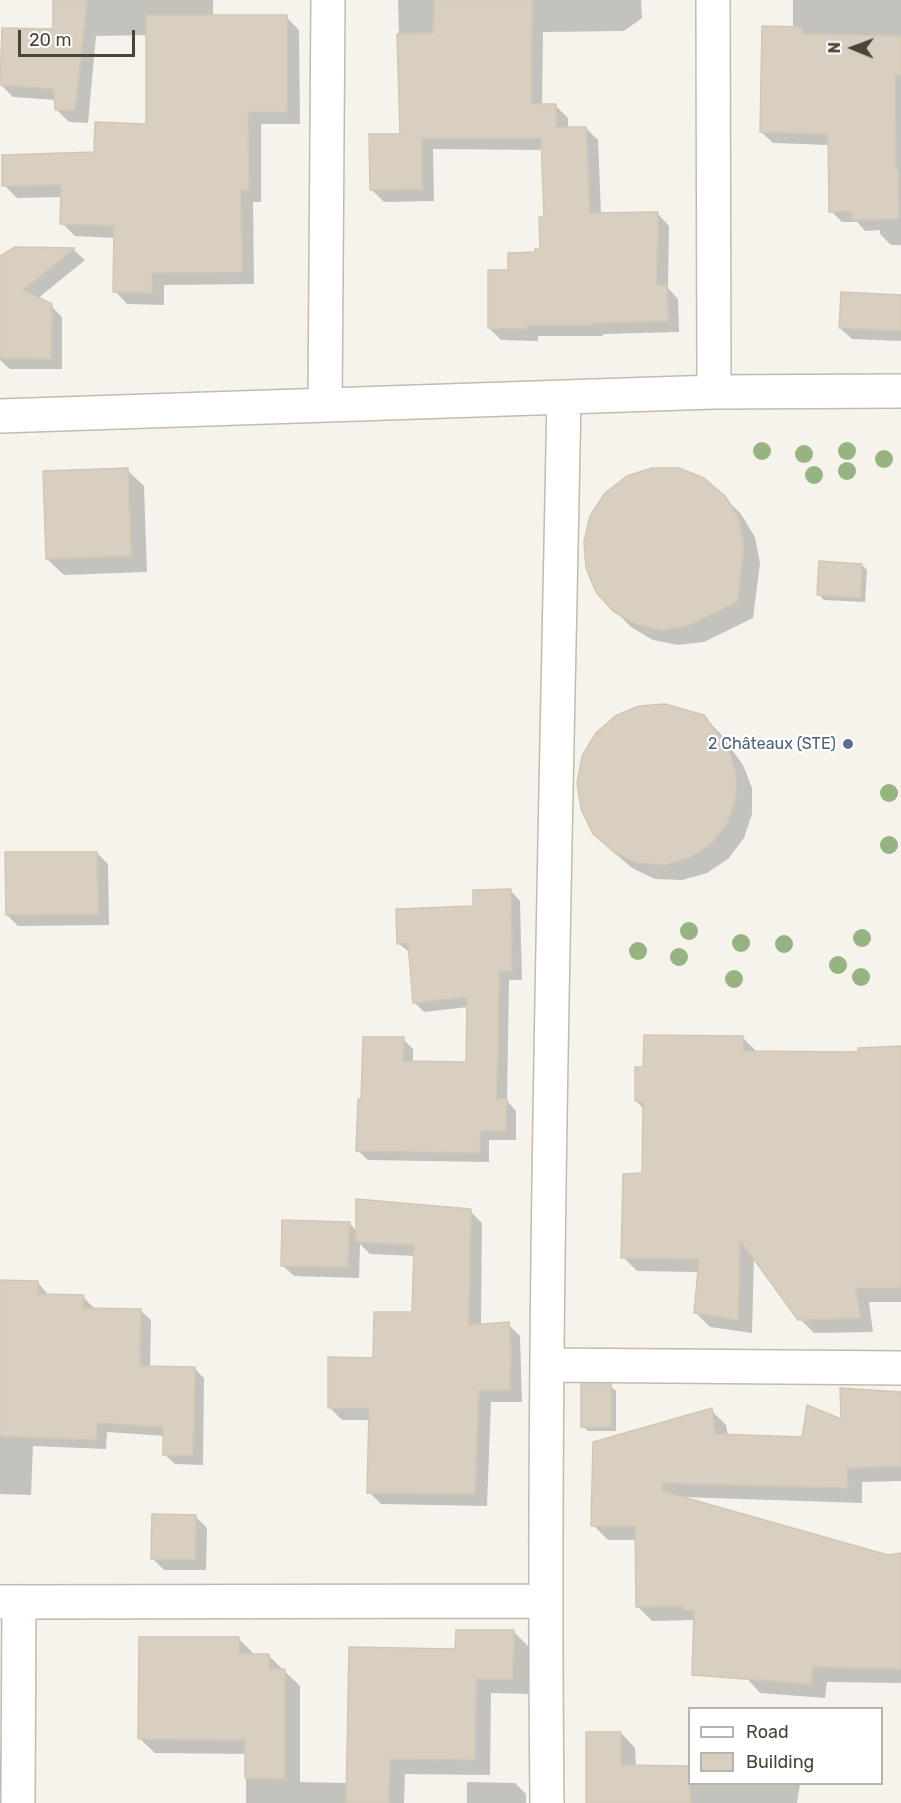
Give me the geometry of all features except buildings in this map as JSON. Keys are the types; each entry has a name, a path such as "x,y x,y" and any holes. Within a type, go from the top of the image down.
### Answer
{"street":[{"path":"325,405 328,0"},
{"path":"713,0 714,392"},
{"path":"0,416 714,392 901,391"},
{"path":"548,1803 545,1601 552,993 564,397"},
{"path":"548,1365 901,1368"},
{"path":"18,1803 10,1602 545,1601"}],"place":[{"name":"2 Châteaux (STE)","path":"848,744"}]}
